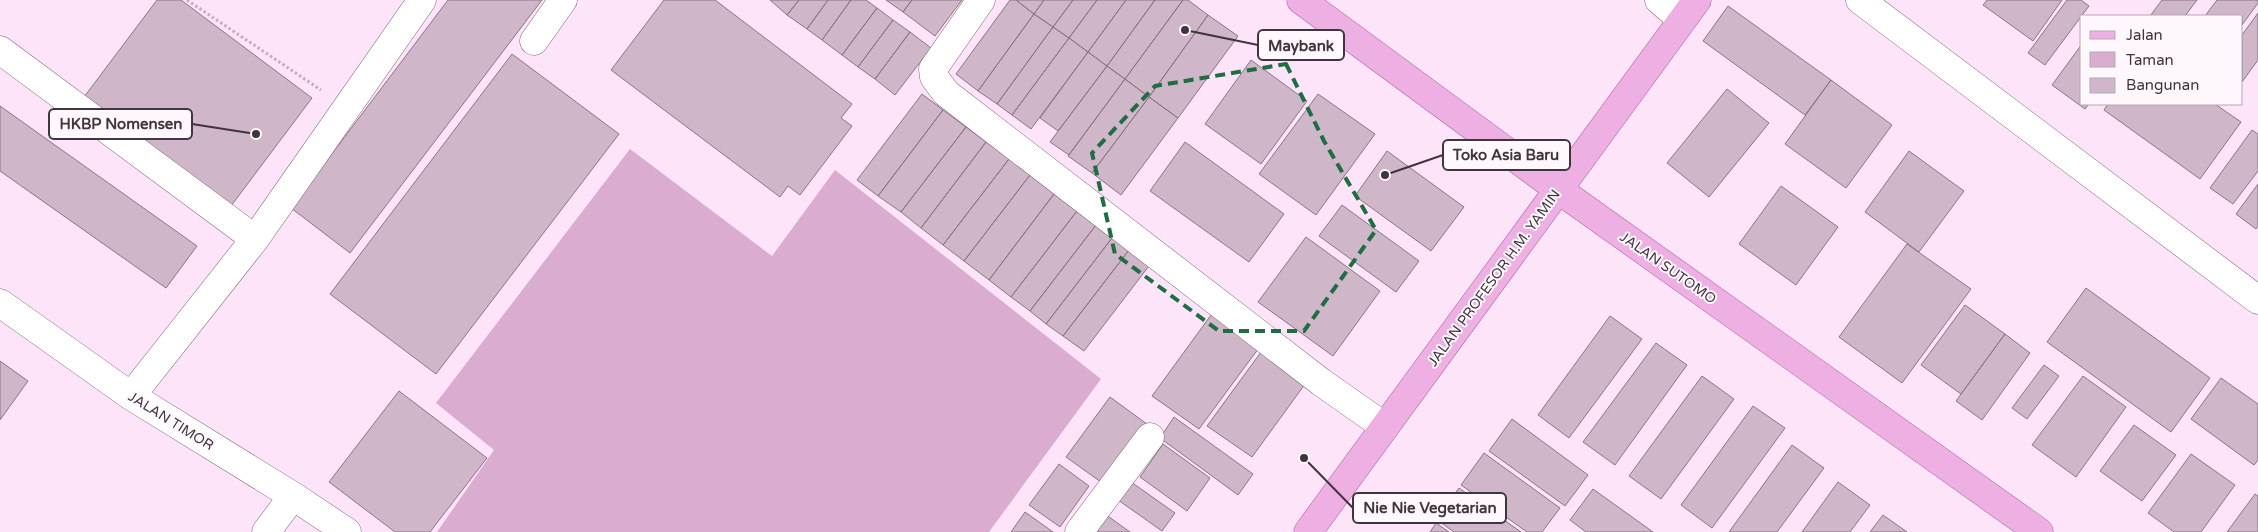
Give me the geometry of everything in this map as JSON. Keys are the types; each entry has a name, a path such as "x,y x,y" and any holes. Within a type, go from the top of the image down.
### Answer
{"main road":[{"name":"JALAN SUTOMO","path":"1301,0 1559,190 2039,532"},
{"name":"JALAN PROFESOR H.M. YAMIN","path":"1308,532 1689,10"}],"street":[{"path":"131,396 286,198 346,107 422,0"},
{"path":"534,40 563,0"},
{"path":"981,0 933,69 934,77 946,93 1321,382 1385,427"},
{"path":"1659,0 1689,10"},
{"path":"1860,0 2258,300"},
{"path":"0,50 255,238"},
{"name":"JALAN TIMOR","path":"0,303 131,396 293,496 347,532"},
{"path":"1079,532 1150,437"},
{"path":"266,532 293,496"}],"path":[{"path":"187,0 346,107"}],"highlighted area":[{"path":"1286,64 1324,141 1376,230 1304,331 1219,331 1115,254 1092,153 1155,86"}],"green space":[{"path":"630,149 772,256 835,170 1101,379 989,532 437,532 494,450 436,403"}],"building":[{"path":"157,0 181,0 312,98 231,206 84,97"},
{"path":"448,0 542,0 350,253 291,208"},
{"path":"664,0 715,0 852,104 841,118 852,126 800,195 788,186 780,197 611,70"},
{"path":"770,0 799,0 787,15"},
{"path":"799,0 828,0 807,29 787,15"},
{"path":"828,0 851,0 822,40 807,29"},
{"path":"851,0 866,0 877,8 842,55 822,40"},
{"path":"886,0 912,0 903,12"},
{"path":"912,0 962,0 935,36 903,12"},
{"path":"1010,0 1016,0 1034,14 978,91 956,74"},
{"path":"1016,0 1044,0 1034,14"},
{"path":"1044,0 1073,0 1053,27 1034,14"},
{"path":"1073,0 1097,0 1069,38 1053,27"},
{"path":"1097,0 1126,0 1088,52 1069,38"},
{"path":"1126,0 1155,0 1107,66 1088,52"},
{"path":"1155,0 1183,0 1125,79 1107,66"},
{"path":"1183,0 1188,0 1208,15 1149,97 1125,79"},
{"path":"1987,0 2062,0 2033,41 1983,5"},
{"path":"2067,0 2081,0 2089,6 2082,15 2080,15 2080,18 2045,65 2028,53"},
{"path":"2162,0 2197,0 2186,15 2151,15"},
{"path":"2217,0 2258,0 2258,3 2243,24 2243,15 2206,15"},
{"path":"1728,6 1831,80 1805,115 1703,41"},
{"path":"877,8 893,20 858,67 842,55"},
{"path":"2258,13 2258,60 2243,81 2243,34"},
{"path":"1034,14 1053,27 997,104 978,91"},
{"path":"1208,15 1238,36 1178,118 1149,97"},
{"path":"893,20 910,32 875,79 858,67"},
{"path":"1053,27 1069,38 1012,115 997,104"},
{"path":"910,32 931,48 895,95 875,79"},
{"path":"1069,38 1088,52 1031,129 1012,115"},
{"path":"2080,47 2080,105 2088,105 2085,109 2052,85"},
{"path":"1088,52 1107,66 1058,131 1040,118"},
{"path":"512,54 619,134 436,374 330,294"},
{"path":"1251,60 1307,101 1261,164 1205,124"},
{"path":"1107,66 1125,79 1069,155 1050,142"},
{"path":"1125,79 1149,97 1092,173 1068,156"},
{"path":"1831,80 1892,125 1846,188 1785,144"},
{"path":"1727,89 1769,123 1709,197 1667,163"},
{"path":"922,94 943,110 878,196 857,180"},
{"path":"1318,94 1375,134 1316,215 1259,174"},
{"path":"1149,97 1178,118 1121,195 1092,173"},
{"path":"2107,105 2216,105 2241,122 2200,179 2104,110"},
{"path":"0,106 197,246 166,288 0,171"},
{"path":"943,110 966,127 901,212 878,196"},
{"path":"966,127 986,142 921,228 901,212"},
{"path":"2252,130 2258,134 2258,171 2233,204 2210,188"},
{"path":"986,142 1009,159 943,245 921,228"},
{"path":"1185,142 1284,214 1249,262 1150,191"},
{"path":"1387,151 1464,207 1431,251 1355,196"},
{"path":"1909,151 1964,191 1919,252 1865,212"},
{"path":"1009,159 1030,175 964,261 943,245"},
{"path":"1030,175 1054,194 989,280 964,261"},
{"path":"2258,184 2258,226 2256,229 2236,214"},
{"path":"1781,186 1838,227 1796,285 1739,244"},
{"path":"1054,194 1077,211 1011,297 989,280"},
{"path":"1342,205 1419,261 1396,292 1319,236"},
{"path":"1077,211 1096,225 1030,311 1011,297"},
{"path":"1096,225 1112,238 1046,324 1030,311"},
{"path":"1306,237 1380,291 1333,356 1258,302"},
{"path":"1112,238 1129,250 1063,336 1046,324"},
{"path":"1907,244 1971,289 1902,383 1839,337"},
{"path":"1129,250 1149,266 1084,351 1063,336"},
{"path":"2086,288 2210,378 2171,432 2047,342"},
{"path":"1965,305 2005,334 1961,394 1921,365"},
{"path":"1214,311 1261,345 1199,429 1152,396"},
{"path":"1610,316 1642,339 1569,438 1538,415"},
{"path":"2005,334 2030,353 1982,420 1956,401"},
{"path":"1656,343 1687,365 1615,465 1583,442"},
{"path":"1264,348 1308,380 1252,457 1207,426"},
{"path":"0,361 28,381 0,420"},
{"path":"2044,365 2059,376 2027,419 2012,408"},
{"path":"1702,376 1734,399 1661,499 1629,476"},
{"path":"2083,376 2126,407 2076,477 2032,445"},
{"path":"2221,378 2258,404 2258,460 2254,465 2191,419"},
{"path":"399,391 487,458 430,532 395,532 329,482"},
{"path":"1110,397 1151,427 1108,487 1066,457"},
{"path":"1753,406 1785,428 1712,528 1681,505"},
{"path":"1174,417 1253,474 1238,495 1160,438"},
{"path":"1512,419 1588,475 1565,506 1489,451"},
{"path":"2134,425 2176,455 2142,501 2100,471"},
{"path":"1163,444 1210,478 1187,511 1140,477"},
{"path":"1792,445 1824,468 1777,532 1729,532"},
{"path":"1484,453 1560,508 1542,532 1527,532 1461,485"},
{"path":"2191,454 2235,485 2201,532 2174,532 2148,513"},
{"path":"1059,464 1089,486 1060,527 1029,505"},
{"path":"1124,477 1175,513 1162,531 1111,495"},
{"path":"1838,482 1870,505 1850,532 1802,532"},
{"path":"1459,488 1521,532 1454,532 1436,519"},
{"path":"1593,489 1653,532 1586,532 1570,520"},
{"path":"2255,494 2258,496 2258,532 2227,532"},
{"path":"1025,512 1053,532 1011,532"},
{"path":"1105,514 1130,532 1092,532"},
{"path":"1883,515 1907,532 1870,532"},
{"path":"1436,523 1449,532 1430,532"}],"place":[{"name":"Maybank","path":"1185,30"},
{"name":"HKBP Nomensen","path":"256,134"},
{"name":"Toko Asia Baru","path":"1385,175"},
{"name":"Nie Nie Vegetarian","path":"1304,458"}]}
